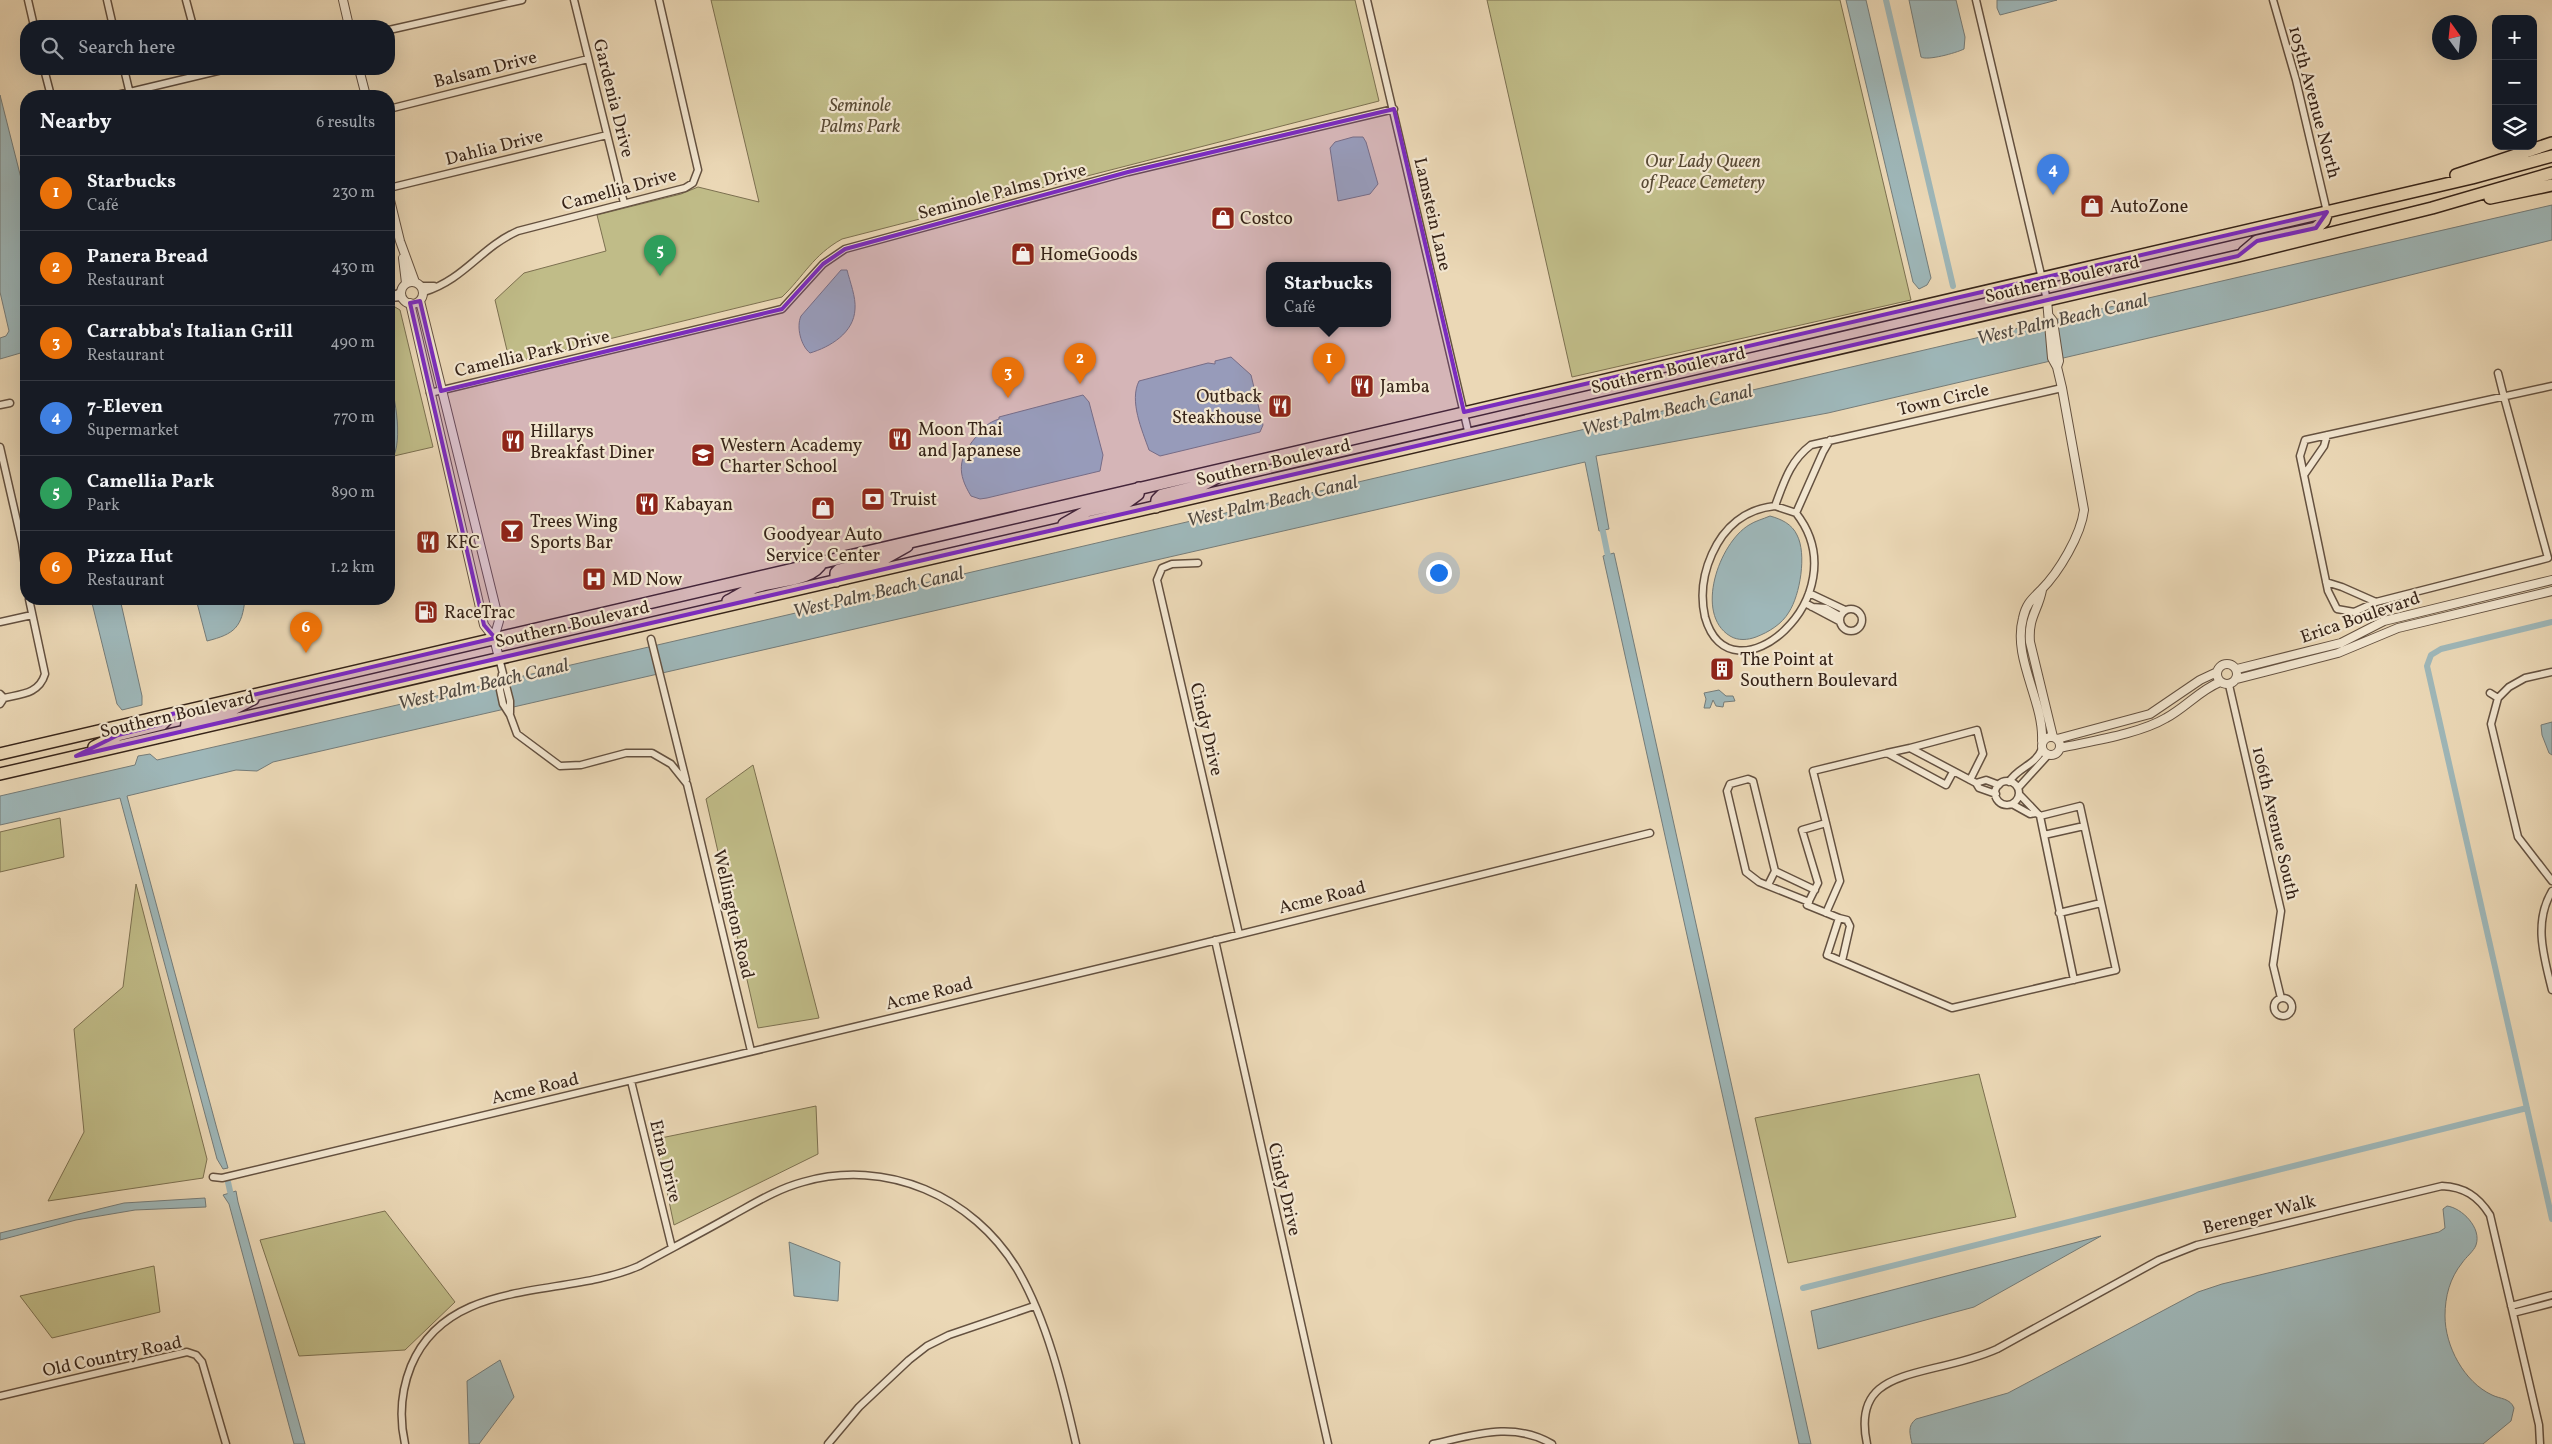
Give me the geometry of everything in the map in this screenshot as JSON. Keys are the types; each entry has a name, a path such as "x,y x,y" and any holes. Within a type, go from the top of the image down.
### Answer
{"highway":[{"path":"2388,197 2552,143"},
{"name":"Southern Boulevard","path":"0,754 2327,212 2472,178 2552,156"},
{"name":"Southern Boulevard","path":"0,774 2238,256 2432,208 2552,173"},
{"path":"2432,208 2552,185"},
{"path":"2238,256 2258,241 2316,228 2324,221 2327,212"},
{"path":"1156,507 1157,500 1162,495 1202,486 1242,464"},
{"path":"1051,531 1087,511 1127,502 1138,494 1139,488"},
{"path":"836,581 836,573 839,570 882,560 922,539"},
{"path":"714,609 753,588 810,574 819,568 822,562"},
{"path":"186,730 187,722 191,720 231,710 268,691"},
{"path":"76,756 118,735 162,724 172,714"}],"street":[{"path":"28,0 33,20"},
{"path":"107,0 112,20"},
{"path":"186,0 191,20"},
{"path":"342,0 347,20"},
{"path":"395,29 500,3 522,0"},
{"name":"Gardenia Drive","path":"574,0 624,203"},
{"name":"Camellia Drive","path":"420,287 442,285 460,275 482,252 518,231 685,188 693,183 697,175 659,0"},
{"name":"Lamstein Lane","path":"1367,0 1469,434"},
{"path":"1976,0 2047,300 2048,316 2053,321 2059,361 2057,367 2080,487 2083,518 2074,544 2042,590 2026,607 2020,630 2021,646 2042,745 2048,755"},
{"name":"105th Avenue North","path":"2273,0 2296,80 2327,212"},
{"name":"Balsam Drive","path":"395,107 588,59"},
{"path":"46,75 49,90"},
{"path":"125,75 129,90"},
{"path":"143,90 190,75"},
{"path":"361,75 364,90"},
{"name":"Seminole Palms Drive","path":"642,342 782,310 823,264 845,249 1128,172 1394,109"},
{"name":"Dahlia Drive","path":"395,187 607,135"},
{"path":"395,221 406,283 402,295"},
{"path":"400,241 420,287 420,301 441,390 499,621 494,638"},
{"path":"406,283 420,287"},
{"path":"395,297 402,295"},
{"path":"402,295 410,304 484,625 494,638 499,658"},
{"path":"410,304 420,301"},
{"name":"Camellia Park Drive","path":"430,393 642,342"},
{"path":"2498,373 2504,396 2548,546 2548,558 2376,602 2354,612 2337,609 2326,582 2300,456 2305,440 2327,436 2504,396 2552,386"},
{"name":"Town Circle","path":"1775,506 1792,464 1799,454 1811,446 1830,440 2062,388"},
{"path":"0,405 10,402"},
{"path":"2304,475 2324,446 2327,436"},
{"path":"1796,513 1830,440"},
{"path":"0,447 20,544"},
{"path":"0,480 7,478"},
{"path":"1775,506 1796,513 1808,534 1814,550 1808,605 1778,637 1757,649 1744,651 1733,649 1722,643 1713,634 1707,623 1702,592 1708,564 1715,547 1729,529 1746,514 1775,506"},
{"name":"Cindy Drive","path":"1198,563 1172,564 1162,568 1157,580 1239,934"},
{"name":"Erica Boulevard","path":"2237,669 2341,644 2384,621 2552,580"},
{"path":"2326,582 2376,602"},
{"path":"2042,590 2040,602 2031,618 2030,635 2055,738 2060,748"},
{"name":"Erica Boulevard","path":"2237,679 2338,653 2398,628 2552,591"},
{"path":"1808,605 1826,608 1840,618 1842,627 1848,631 1856,630 1862,625 1863,618 1859,611 1852,608 1845,610 1809,593"},
{"path":"1,699 36,689 44,680 46,669 30,605"},
{"path":"1840,618 1845,610"},
{"path":"0,622 32,615"},
{"name":"Wellington Road","path":"652,639 751,1051"},
{"name":"Wellington Road","path":"499,658 510,701 510,714 517,734 560,766 581,765 626,753 652,754 671,764 687,784"},
{"path":"1973,782 1986,780 1999,785 2009,782 2016,774 2035,760 2047,737 2055,738 2150,714 2200,680 2217,672 2224,664 2231,664 2237,669 2237,679 2230,685 2220,682 2211,686 2166,718 2152,725 2060,748 2056,753 2048,755 2019,791 2012,804"},
{"path":"2217,672 2220,682"},
{"path":"2552,672 2525,678 2509,687 2498,698 2492,716 2493,732 2518,837 2552,881"},
{"name":"106th Avenue South","path":"2230,685 2281,911 2273,965 2281,998"},
{"path":"2490,693 2498,698"},
{"path":"1826,913 1840,881 1813,771 1977,730 1983,754 1973,782"},
{"path":"1839,918 1827,955 1952,1008 2116,970 2080,806 2038,815 2030,814 2012,804 2001,803 1996,794 1979,788 1973,782 1910,748"},
{"path":"1887,753 1946,785 1953,772"},
{"path":"1768,885 1776,871 1755,784 1748,780 1730,784 1727,791 1746,872 1768,885 1809,902 1808,905 1847,920 1850,926 1842,961"},
{"path":"2009,782 2035,809 2038,815 2044,835 2074,980"},
{"path":"1996,794 1999,785"},
{"path":"1809,902 1818,883 1802,830 1826,823"},
{"path":"2044,835 2084,826"},
{"name":"Acme Road","path":"213,1177 228,1177 631,1081 1650,833"},
{"path":"1776,871 1815,890"},
{"path":"2552,891 2545,905 2541,926 2542,948 2552,990"},
{"path":"2059,913 2101,903"},
{"name":"Cindy Drive","path":"1215,940 1328,1444"},
{"name":"Etna Drive","path":"631,1081 672,1248"},
{"path":"405,1444 401,1405 407,1376 424,1344 451,1317 472,1305 497,1297 617,1275 793,1185 841,1175 878,1176 914,1184 958,1206 1006,1254 1016,1268 1034,1306 1060,1382 1076,1444"},
{"name":"Berenger Walk","path":"1867,1444 1863,1424 1868,1405 1877,1390 1896,1378 1977,1357 1997,1349 2159,1260 2197,1245 2432,1187 2461,1188 2479,1200 2492,1224 2538,1425 2540,1444"},
{"path":"2512,1309 2552,1295"},
{"path":"2512,1309 2552,1303"},
{"path":"828,1444 859,1407 909,1360 927,1346 948,1335 1034,1306"},
{"name":"Old Country Road","path":"0,1396 187,1352 196,1355 202,1362 226,1444"},
{"path":"1433,1444 1505,1430 1526,1433 1552,1444"}],"highlighted area":[{"path":"1394,109 1464,412 2327,212 2316,228 2257,241 2238,256 76,756 118,735 162,724 172,714 495,638 484,625 410,303 420,301 441,391 782,309 823,264 845,249 1128,172"}],"green space":[{"name":"Seminole Palms Park","path":"711,0 1355,0 1379,101 842,239 823,252 782,297 510,363 495,300 524,273 606,251 597,215 681,194 698,187 759,202"},
{"name":"Our Lady Queen of Peace Cemetery","path":"1487,0 1840,0 1911,300 1572,377"},
{"path":"395,307 400,310 433,447 395,456 397,422 395,411"},
{"path":"753,765 819,1018 758,1028 706,799"},
{"path":"60,818 64,857 0,872 0,832"},
{"path":"136,884 207,1159 203,1178 48,1201 84,1132 74,1029 123,987"},
{"path":"1979,1074 2016,1217 1788,1263 1755,1118"},
{"path":"816,1106 818,1154 674,1225 656,1139"},
{"path":"385,1211 455,1302 405,1350 299,1356 260,1240"},
{"path":"154,1266 160,1312 52,1338 20,1296"}],"water":[{"path":"1846,0 1866,0 1931,278 1927,285 1919,289 1913,282"},
{"path":"1909,0 1956,0 1965,37 1964,49 1935,57 1921,57"},
{"path":"1997,0 2057,0 2000,15 1997,8"},
{"path":"0,95 20,174 20,353 0,359 0,338 6,336 9,331 0,292"},
{"path":"1353,137 1363,137 1366,142 1378,184 1370,194 1338,201 1330,148 1335,142"},
{"name":"West Palm Beach Canal","path":"2552,205 2552,240 2273,309 1828,413 1596,456 1609,529 1599,531 1585,462 273,762 257,771 236,770 127,796 228,1168 223,1169 217,1159 120,798 0,825 0,796 135,765 138,756 150,754 157,760"},
{"path":"841,270 847,270 855,304 854,318 840,338 810,353 804,346 800,336 799,325 801,316"},
{"path":"1231,357 1251,375 1263,425 1260,432 1160,456 1149,450 1140,425 1136,406 1135,397 1139,381 1208,363 1215,364 1215,361"},
{"path":"1083,395 1089,402 1103,455 1100,471 987,498 980,499 971,496 963,480 961,466 969,446 986,426 999,419 999,417"},
{"path":"395,402 398,434 395,453"},
{"path":"1770,516 1782,520 1797,535 1802,553 1799,585 1793,605 1783,620 1775,627 1753,638 1736,639 1719,626 1714,612 1712,596 1715,579 1720,562 1738,534 1751,524"},
{"path":"1614,553 1811,1444 1799,1444 1603,556"},
{"path":"92,605 121,605 142,696 142,705 122,710 117,704"},
{"path":"198,605 244,605 239,623 231,632 207,641"},
{"path":"1719,690 1726,696 1733,696 1735,701 1724,702 1723,707 1716,706 1713,700 1710,708 1704,708 1706,699 1704,693"},
{"path":"2552,722 2552,755 2549,753 2542,735 2541,725"},
{"path":"236,1191 305,1444 294,1444 229,1204 223,1195"},
{"path":"205,1198 206,1207 135,1210 76,1220 0,1240 0,1233 124,1203"},
{"path":"2447,1206 2459,1211 2469,1220 2476,1232 2477,1239 2475,1247 2454,1275 2449,1288 2445,1316 2448,1339 2458,1362 2473,1381 2492,1395 2507,1401 2514,1408 2511,1421 2483,1444 1912,1444 1910,1427 1916,1419 2008,1393 2198,1292 2222,1284 2439,1232 2445,1228 2443,1209"},
{"path":"2101,1236 1974,1307 1818,1349 1811,1311"},
{"path":"789,1242 840,1262 838,1301 794,1296"},
{"path":"500,1360 514,1397 479,1444 469,1444 467,1381"}],"waterway":[{"path":"1886,0 1953,286"},
{"path":"1601,522 1609,561"},
{"path":"2552,622 2441,649 2431,655 2427,666 2552,1219"},
{"path":"1803,1288 2527,1108"},
{"path":"228,1182 232,1200"}],"place":[{"name":"7-Eleven","path":"2053,195"},
{"name":"AutoZone","path":"2092,206"},
{"name":"Costco","path":"1223,218"},
{"name":"HomeGoods","path":"1023,254"},
{"name":"Camellia Park","path":"660,276"},
{"name":"Panera Bread","path":"1080,384"},
{"name":"Starbucks","path":"1329,384"},
{"name":"Jamba","path":"1362,386"},
{"name":"Carrabba's Italian Grill","path":"1008,398"},
{"name":"Outback Steakhouse","path":"1280,406"},
{"name":"Moon Thai and Japanese","path":"900,439"},
{"name":"Hillarys Breakfast Diner","path":"513,441"},
{"name":"Western Academy Charter School","path":"703,455"},
{"name":"Truist","path":"873,499"},
{"name":"Kabayan","path":"647,504"},
{"name":"Goodyear Auto Service Center","path":"823,508"},
{"name":"Trees Wing Sports Bar","path":"512,531"},
{"name":"KFC","path":"428,542"},
{"name":"MD Now","path":"594,579"},
{"name":"RaceTrac","path":"426,612"},
{"name":"Pizza Hut","path":"306,653"},
{"name":"The Point at Southern Boulevard","path":"1722,669"}]}
